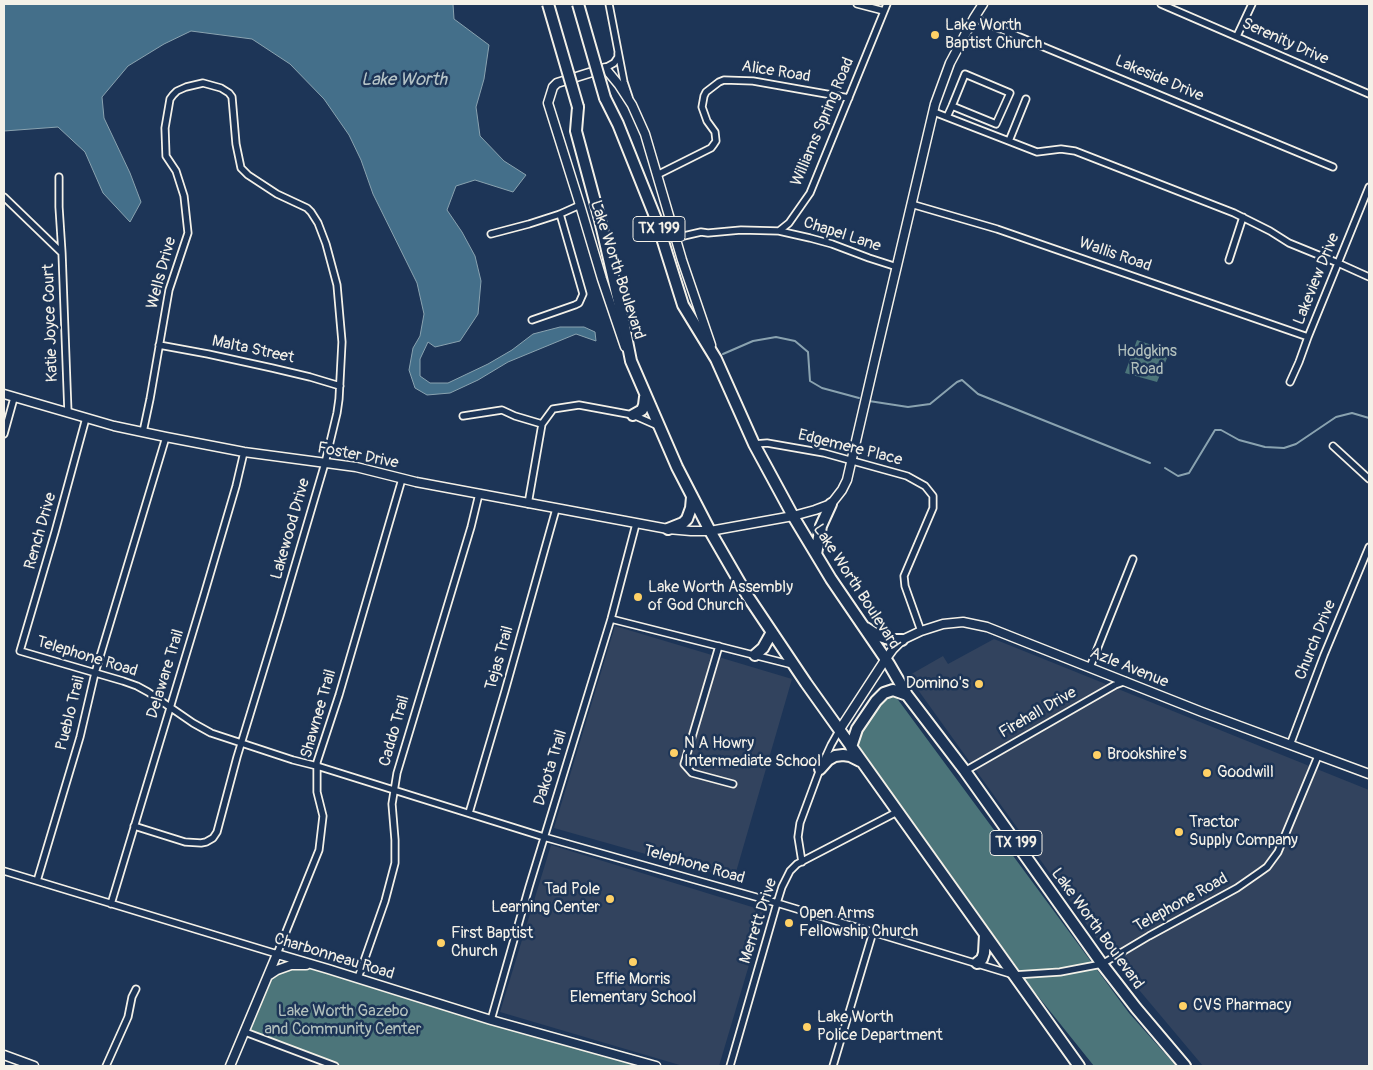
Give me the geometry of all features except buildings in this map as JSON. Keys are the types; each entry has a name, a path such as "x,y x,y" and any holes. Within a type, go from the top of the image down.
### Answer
{"highway":[{"path":"548,4 578,107 576,132 600,220 631,361"},
{"name":"TX 199","path":"578,4 605,98 618,124 656,219 683,305 716,359"},
{"name":"Lake Worth Boulevard","path":"716,359 754,444 793,516 907,695 964,771 1102,964 1184,1066"},
{"name":"Lake Worth Boulevard","path":"631,361 677,467 710,531 747,595 860,761 1079,1066"},
{"path":"634,415 642,410 646,397"},
{"path":"668,529 687,519 692,508 692,496"},
{"path":"816,554 821,526 831,504"},
{"path":"863,626 883,637 892,640 902,640"},
{"path":"755,654 763,648 772,632"},
{"path":"851,747 857,729 876,701 884,693 893,690 907,695"},
{"path":"820,769 828,760 835,756 850,756 860,761"},
{"path":"977,963 982,959 984,953 985,935"}],"street":[{"path":"609,4 624,82 632,105"},
{"path":"857,4 884,11"},
{"name":"Williams Spring Road","path":"779,231 794,217 810,192 887,4"},
{"path":"710,531 793,516 815,510 831,504 842,490 847,480 852,460 934,112 950,63 983,4"},
{"name":"Serenity Drive","path":"1161,4 1172,6 1369,94"},
{"path":"1237,36 1252,4"},
{"name":"Lakeside Drive","path":"974,18 1333,166"},
{"path":"605,68 616,60 618,48"},
{"name":"Lake Worth Boulevard","path":"631,361 612,308 548,103 553,87 560,80 605,68 619,84 632,105 645,134 696,305 716,359"},
{"path":"947,117 965,74 1010,93 996,124 952,106"},
{"name":"Alice Road","path":"657,175 711,148 716,141 715,132 707,121 702,107 706,92 719,82 730,79 752,81 849,98"},
{"name":"Lakewood Drive","path":"134,826 185,842 206,842 213,838 216,832 241,742 325,463 338,413 340,386 342,342 337,285 318,223 307,208 277,194 248,175 241,168 236,144 233,100 229,93 222,88 203,84 186,87 173,95"},
{"name":"Wells Drive","path":"143,432 169,290 188,233 184,196 176,171 166,156 165,150 165,128 170,99 173,95"},
{"path":"1009,140 1026,99"},
{"path":"934,112 1037,152 1060,149 1075,150 1243,218 1289,243 1369,277"},
{"path":"59,176 58,207 62,253"},
{"name":"Lakeview Drive","path":"1290,382 1300,362 1308,337 1369,188"},
{"name":"Katie Joyce Court","path":"4,198 62,253 68,413"},
{"name":"Wallis Road","path":"912,204 997,229 1308,337"},
{"path":"491,234 560,214 580,205"},
{"path":"532,320 579,303 583,294 560,214"},
{"path":"1229,260 1243,218"},
{"path":"675,238 701,232 779,231"},
{"name":"Chapel Lane","path":"779,231 832,244 896,267"},
{"name":"Malta Street","path":"159,345 272,368 340,386"},
{"name":"Foster Drive","path":"4,394 86,418 166,437 244,452 356,467 402,479 636,524 696,532 710,531"},
{"path":"4,434 14,398"},
{"path":"528,504 542,424 553,409 573,405 634,415 658,426"},
{"path":"463,416 502,410 542,424"},
{"name":"Rench Drive","path":"20,651 86,418"},
{"name":"Pueblo Trail","path":"37,880 80,737 96,672 166,437"},
{"name":"Edgemere Place","path":"754,444 768,443 852,460 907,476 924,486 933,496 932,508 904,576 904,586 921,631"},
{"path":"1333,446 1369,479"},
{"name":"Delaware Trail","path":"111,904 236,486 244,452"},
{"name":"Shawnee Trail","path":"230,1066 246,1032 319,850 323,816 317,792 317,762 339,695 402,479"},
{"name":"Caddo Trail","path":"358,978 388,892 395,863 392,804 397,772 479,494"},
{"name":"Tejas Trail","path":"469,813 506,691 556,509"},
{"name":"Dakota Trail","path":"492,1020 544,837 611,619 636,524"},
{"name":"Church Drive","path":"1290,745 1324,655 1369,546"},
{"path":"1090,667 1133,559"},
{"path":"611,619 755,654 794,666"},
{"name":"Azle Avenue","path":"885,660 902,640 942,624 963,622 987,627 1318,756 1369,772"},
{"path":"719,646 684,764 692,773 733,784"},
{"name":"Telephone Road","path":"20,651 96,672 137,686 211,733 292,760 317,766 544,837 777,903 1014,975 1060,972 1102,964 1237,888 1267,867 1278,852 1318,756"},
{"path":"885,660 831,745 820,769 798,831 802,862 897,812"},
{"name":"Firehall Drive","path":"964,771 1115,685 1126,681"},
{"name":"Merrett Drive","path":"730,1066 782,887 790,871 802,862"},
{"name":"Charbonneau Road","path":"4,871 314,964 492,1020 656,1066"},
{"path":"833,1066 873,932"},
{"path":"268,976 277,970 291,965 314,964"},
{"path":"106,1066 128,1017 132,997 136,989"},
{"path":"246,1032 335,1066"},
{"path":"4,1055 34,1066"}],"shaded area":[{"name":"N A Howry Intermediate School","path":"615,626 792,679 734,879 554,828"},
{"path":"994,639 1369,790 1369,1066 1203,1066 1103,947 908,676 943,656 948,664"},
{"name":"Effie Morris Elementary School","path":"551,845 765,911 719,1066 683,1066 500,1012"}],"green space":[{"name":"Hodgkins Road","path":"1137,340 1170,351 1157,382 1125,373"},
{"path":"883,697 896,697 1129,1013 1176,1066 1094,1066 1033,990 856,742"},
{"name":"Lake Worth Gazebo and Community Center","path":"302,965 656,1066 334,1066 245,1032 268,976"}],"water":[{"name":"Lake Worth","path":"4,4 453,4 454,19 489,45 484,79 476,107 480,136 504,161 526,175 513,192 475,180 456,186 447,210 475,256 481,281 478,314 460,341 435,347 428,342 420,359 420,376 430,383 448,383 488,364 512,350 533,334 560,327 584,327 595,332 596,341 576,334 508,362 478,380 450,393 427,395 415,388 409,370 413,348 420,336 424,314 417,283 373,194 361,160 349,135 324,99 290,64 252,39 191,31 164,44 128,66 102,97 104,118 130,173 141,202 130,222 103,193 85,152 58,127 4,131"}],"waterway":[{"path":"723,354 753,341 776,337 795,341 808,352 810,381 822,388 859,398"},
{"path":"869,401 908,407 930,404 962,380 978,394 1150,463"},
{"path":"1165,468 1178,476 1189,473 1215,430 1221,430 1239,440 1265,447 1284,448 1296,444 1336,417 1352,413 1369,418"}],"place":[{"name":"Lake Worth Baptist Church","path":"935,35"},
{"name":"Lake Worth Assembly of God Church","path":"638,597"},
{"name":"Domino's","path":"979,684"},
{"name":"N A Howry Intermediate School","path":"674,753"},
{"name":"Brookshire's","path":"1097,755"},
{"name":"Goodwill","path":"1207,773"},
{"name":"Tractor Supply Company","path":"1179,832"},
{"name":"Tad Pole Learning Center","path":"610,899"},
{"name":"Open Arms Fellowship Church","path":"789,923"},
{"name":"First Baptist Church","path":"441,943"},
{"name":"Effie Morris Elementary School","path":"633,962"},
{"name":"CVS Pharmacy","path":"1183,1006"},
{"name":"Lake Worth Police Department","path":"807,1027"}]}
